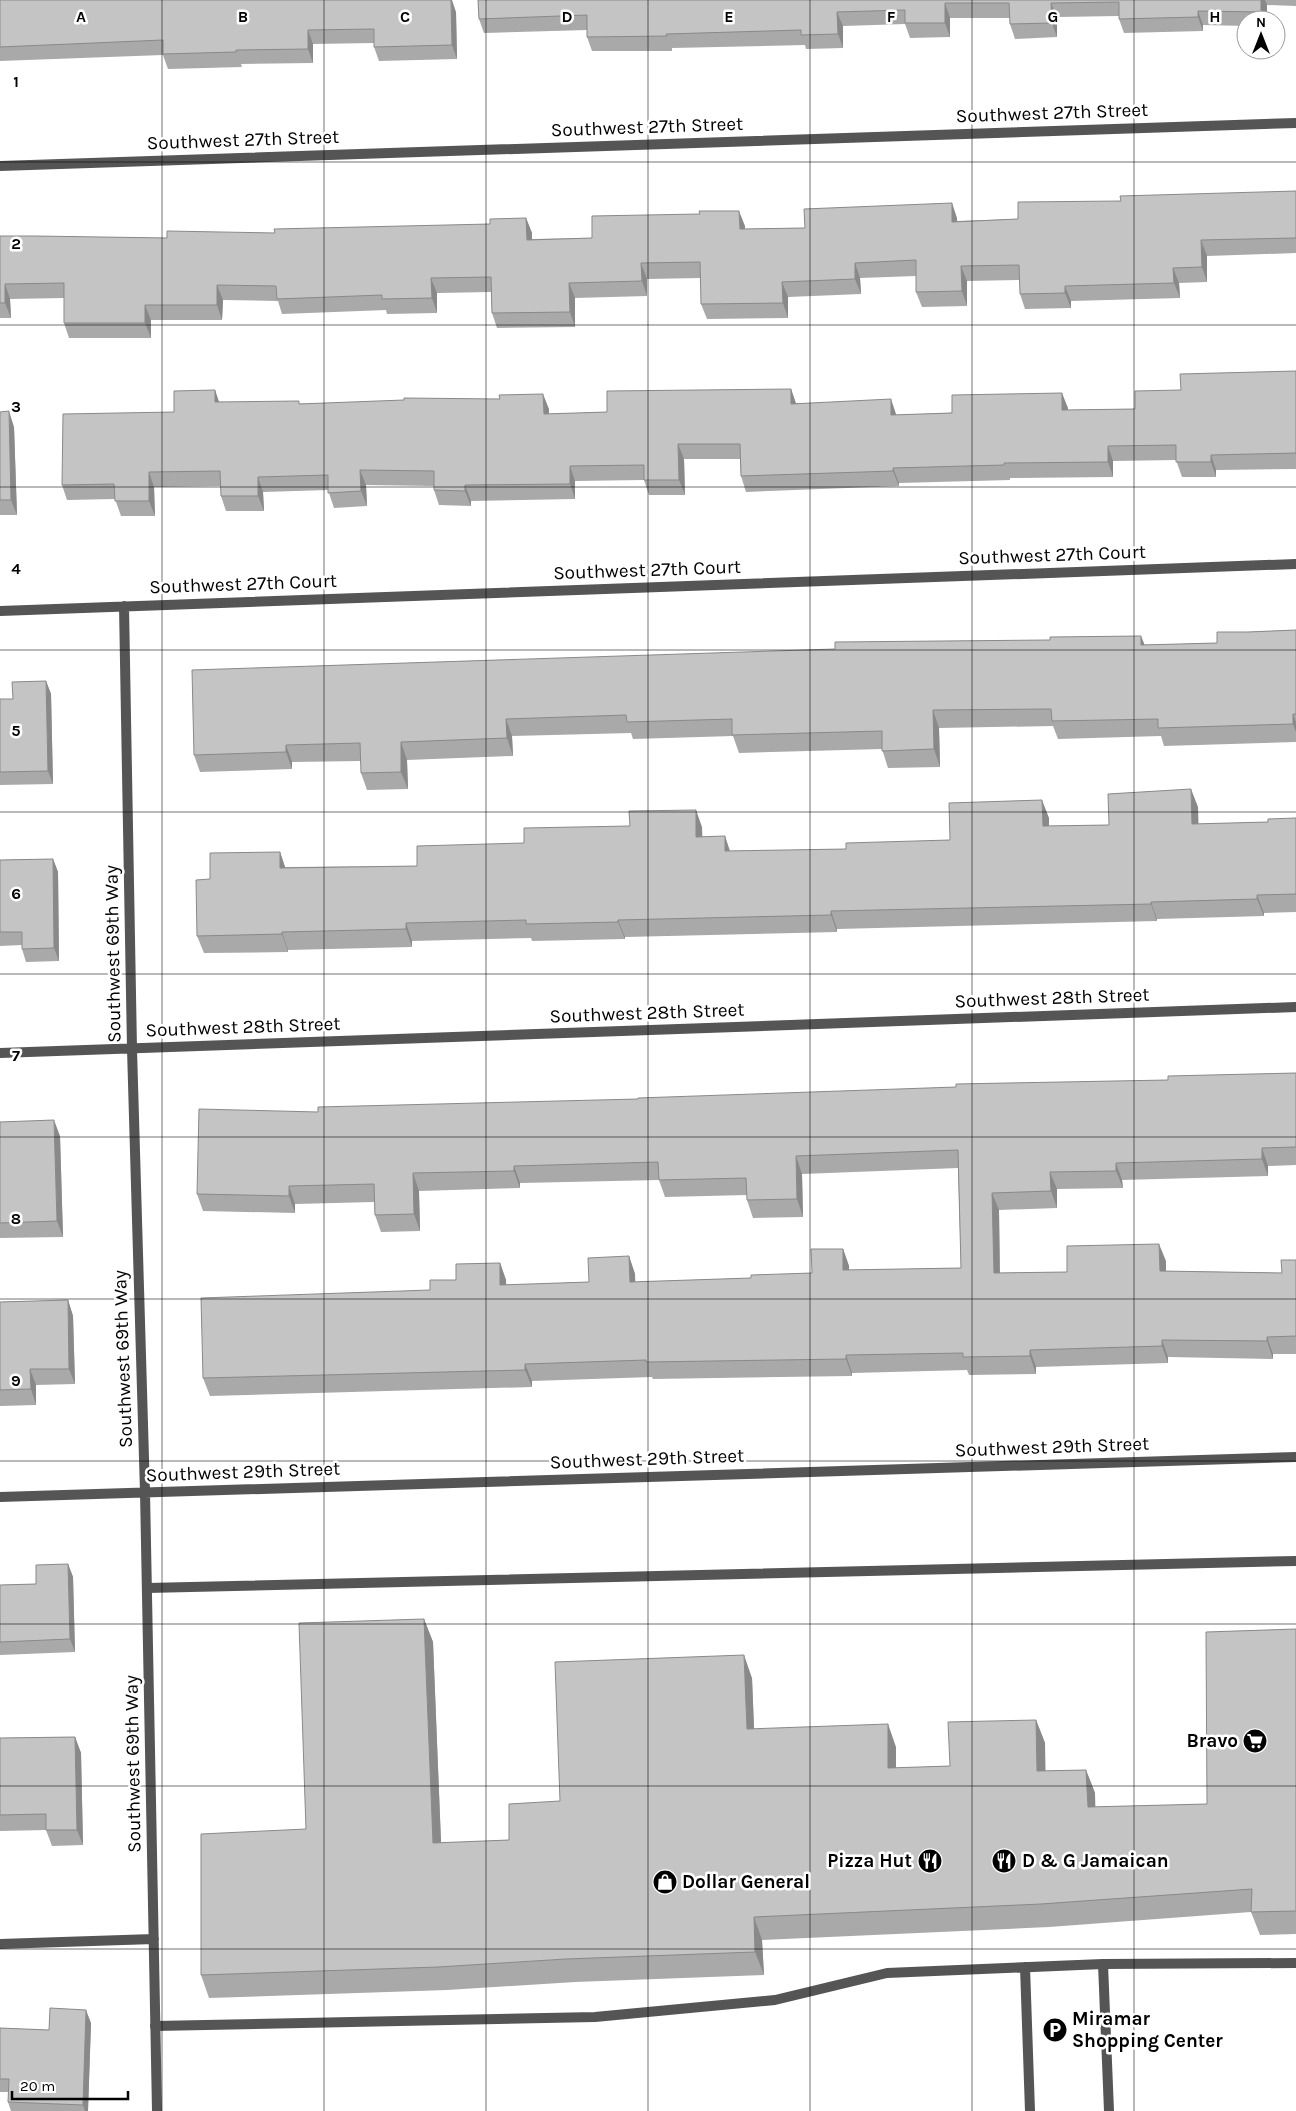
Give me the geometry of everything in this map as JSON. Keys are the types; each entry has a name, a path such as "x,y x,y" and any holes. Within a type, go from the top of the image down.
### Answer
{"street":[{"name":"Southwest 27th Street","path":"0,166 1296,123"},
{"name":"Southwest 27th Court","path":"0,612 1296,564"},
{"name":"Southwest 69th Way","path":"124,606 132,1049 145,1492 157,2111"},
{"name":"Southwest 28th Street","path":"0,1052 132,1049 1296,1007"},
{"name":"Southwest 29th Street","path":"0,1497 1296,1457"},
{"path":"147,1588 1296,1561"},
{"path":"0,1944 154,1939"},
{"path":"156,2026 594,2017 775,2000 887,1973 1103,1964 1296,1963"},
{"path":"1103,1964 1109,2111"},
{"path":"1025,1967 1030,2111"}],"building":[{"path":"0,0 451,0 452,45 374,47 374,29 308,30 308,49 163,54 163,40 0,47"},
{"path":"478,0 1261,0 1261,10 1198,11 1198,17 1119,19 1119,2 1051,3 1052,23 1010,24 1009,3 945,3 945,23 905,23 905,10 837,12 838,34 801,35 801,30 666,34 667,36 587,37 587,15 479,19"},
{"path":"1296,191 1296,238 1201,240 1202,267 1173,268 1174,283 1065,286 1065,293 1020,294 1019,265 961,266 962,291 916,292 916,260 855,263 855,279 782,282 783,303 701,304 700,262 641,263 642,281 569,283 570,312 492,313 491,277 431,278 432,298 382,299 382,295 277,299 276,286 217,285 217,305 145,305 145,323 64,323 64,283 5,284 5,303 0,303 0,236 167,238 167,231 275,233 274,229 490,224 490,219 526,218 527,240 592,238 592,216 700,214 699,211 739,211 740,229 805,228 804,209 952,203 952,222 1018,219 1018,202 1121,201 1120,196"},
{"path":"1296,371 1296,453 1211,455 1211,462 1176,462 1176,445 1108,446 1108,462 1004,463 1004,465 893,468 893,471 741,476 740,444 678,444 679,480 644,480 644,465 570,466 570,484 465,485 465,491 434,490 434,471 360,470 361,491 328,493 328,475 258,477 258,496 221,496 220,471 149,472 149,501 115,501 114,484 62,485 63,414 174,412 174,391 215,390 215,402 299,401 299,404 404,400 404,398 500,399 499,395 543,394 544,414 607,412 607,391 791,389 791,404 891,399 891,415 952,413 952,395 1062,393 1062,410 1135,409 1135,391 1181,390 1180,374"},
{"path":"9,411 11,500 0,500 0,412"},
{"path":"1296,630 1296,714 1293,714 1293,724 1158,728 1158,719 1052,721 1051,709 933,710 934,749 882,751 882,731 732,735 732,719 627,722 626,715 506,719 507,738 401,742 401,772 361,773 360,743 286,745 286,752 194,755 192,670 835,649 835,642 1050,640 1050,637 1141,636 1141,645 1217,643 1217,632"},
{"path":"46,681 48,771 0,772 0,699 13,699 12,682"},
{"path":"1191,789 1192,824 1268,822 1268,819 1296,818 1296,894 1257,895 1257,899 1151,902 1151,904 831,911 831,915 618,920 618,922 526,924 526,920 406,923 406,929 197,936 196,880 210,879 210,853 280,852 280,868 417,866 417,846 524,843 524,828 630,826 629,811 696,810 696,837 725,836 725,851 846,849 846,843 950,840 949,803 1042,800 1043,826 1109,825 1108,794"},
{"path":"53,859 54,948 22,949 22,932 0,932 0,860"},
{"path":"1296,1073 1296,1147 1262,1148 1262,1159 1116,1163 1116,1171 1050,1172 1051,1191 992,1193 994,1273 1067,1272 1067,1246 1159,1244 1160,1271 1282,1273 1281,1260 1296,1260 1296,1336 1267,1337 1267,1341 1162,1340 1162,1346 1030,1350 1030,1356 963,1357 963,1353 846,1355 846,1359 646,1362 646,1360 525,1364 525,1370 203,1378 201,1298 430,1290 430,1280 456,1280 456,1264 500,1263 500,1285 589,1282 588,1258 629,1256 630,1282 751,1278 751,1275 812,1273 811,1249 843,1249 843,1270 961,1268 958,1150 796,1156 797,1199 747,1200 746,1178 659,1180 658,1162 514,1166 514,1171 413,1173 414,1214 375,1215 374,1184 289,1186 289,1196 197,1194 199,1109 318,1112 318,1107 638,1099 956,1087 956,1084 1168,1080 1168,1076"},
{"path":"54,1120 57,1221 0,1223 0,1122"},
{"path":"68,1300 69,1369 30,1369 31,1389 0,1390 0,1302"},
{"path":"68,1564 70,1639 0,1642 0,1585 36,1584 36,1565"},
{"path":"424,1619 433,1843 509,1840 509,1804 560,1801 555,1662 744,1655 747,1729 888,1724 888,1768 950,1766 948,1722 1036,1720 1037,1771 1086,1770 1088,1807 1207,1804 1206,1632 1296,1629 1296,1911 1251,1912 1252,1889 1041,1904 754,1917 755,1952 566,1959 438,1967 201,1975 201,1834 306,1829 299,1623"},
{"path":"75,1737 77,1830 46,1830 46,1814 0,1815 0,1738"},
{"path":"50,2008 86,2010 83,2105 8,2102 9,2079 0,2079 0,2028 49,2030"}],"place":[{"name":"Bravo","path":"1255,1741"},
{"name":"Pizza Hut","path":"930,1861"},
{"name":"D & G Jamaican","path":"1004,1861"},
{"name":"Dollar General","path":"665,1882"},
{"name":"Miramar Shopping Center","path":"1055,2030"}]}
